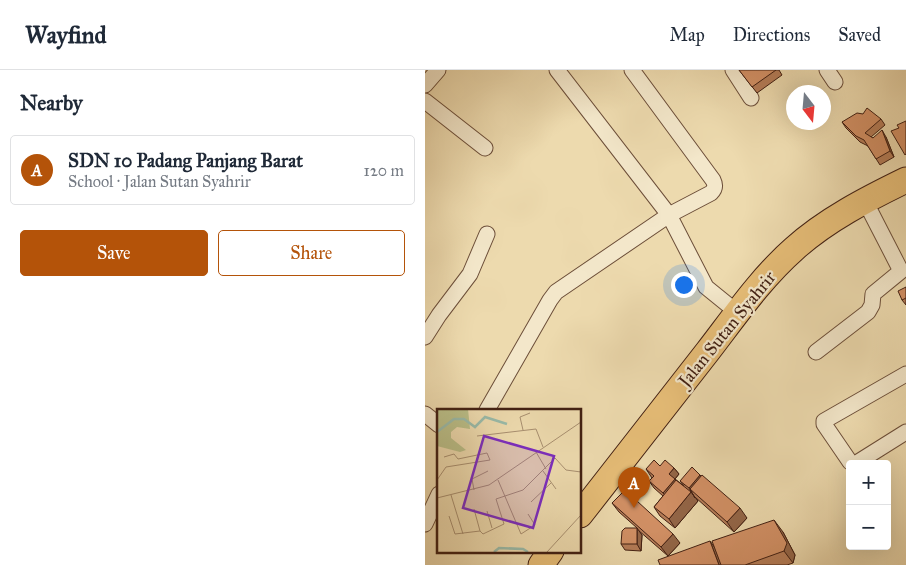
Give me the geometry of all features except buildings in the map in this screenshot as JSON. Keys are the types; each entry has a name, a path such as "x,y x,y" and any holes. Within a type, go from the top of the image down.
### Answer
{"highway":[{"name":"Jalan Sutan Syahrir","path":"581,514 738,312 780,262 793,249 827,224 865,201 906,180"}],"street":[{"path":"425,85 438,70"},
{"path":"557,70 669,215 706,288 738,312"},
{"path":"488,409 556,292 669,215 711,193 715,189 715,185 632,70"},
{"path":"733,70 751,98"},
{"path":"425,101 485,148"},
{"path":"816,352 868,312 872,306 873,294 901,271 865,201"},
{"path":"425,337 470,274 487,234"},
{"path":"849,460 824,424 824,421 906,374"},
{"path":"425,414 437,423"},
{"path":"861,460 906,432"},
{"path":"425,524 437,498"}],"place":[{"name":"SDN 10 Padang Panjang Barat","path":"634,508"}]}
